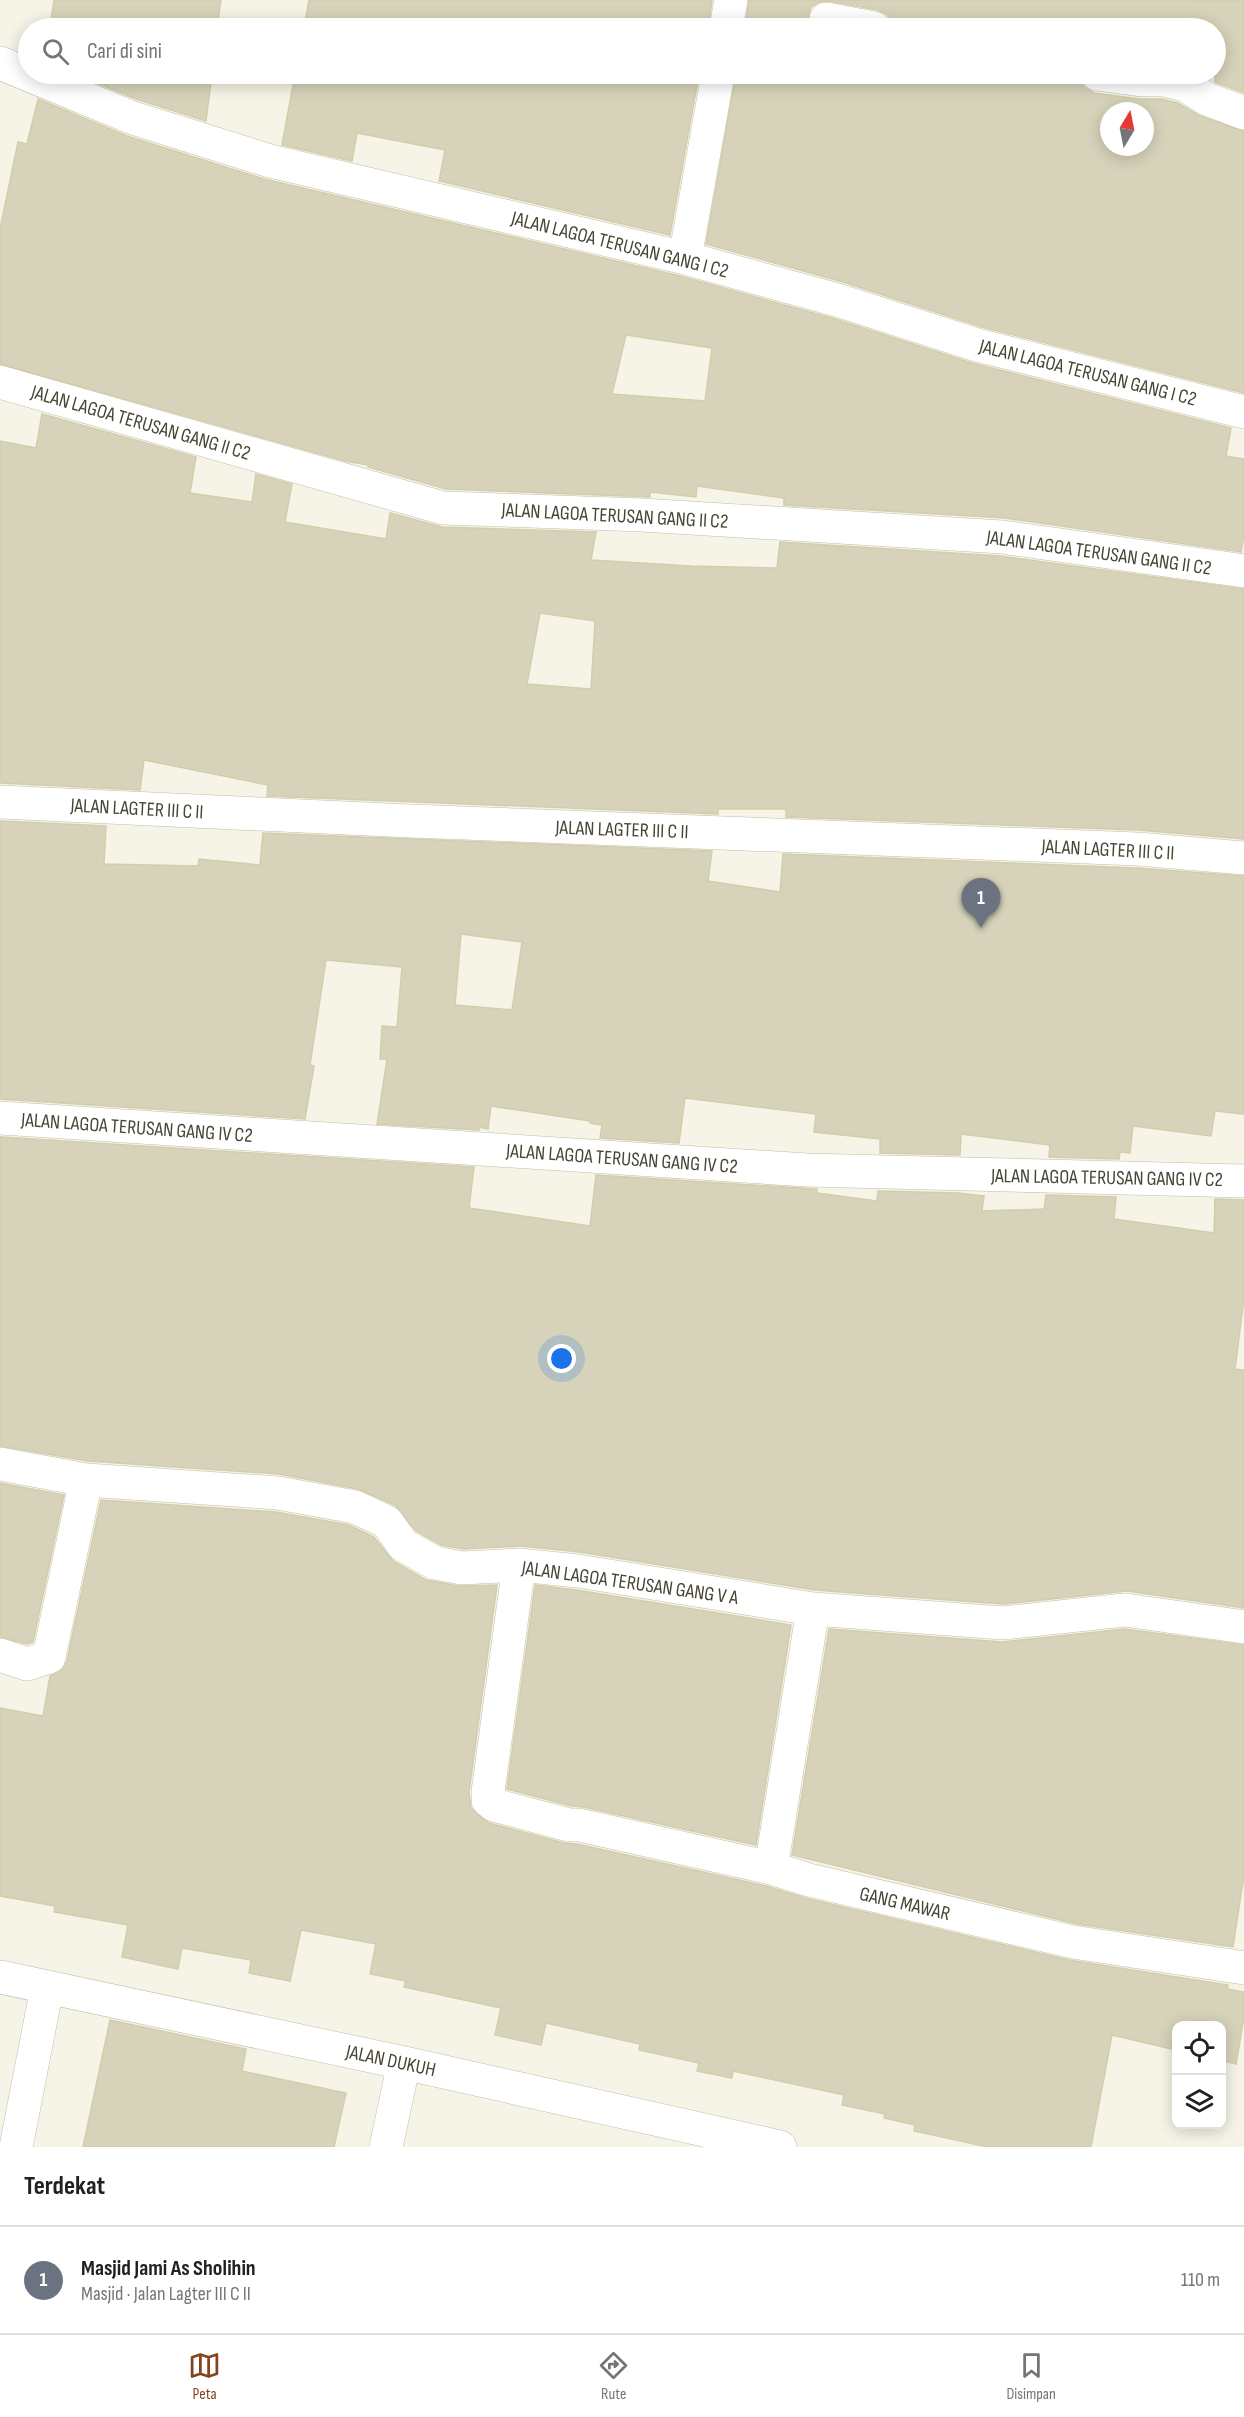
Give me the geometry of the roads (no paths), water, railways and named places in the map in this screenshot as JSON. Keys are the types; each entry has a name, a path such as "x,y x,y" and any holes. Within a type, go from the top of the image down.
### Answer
{"street":[{"path":"728,18 731,0"},
{"name":"JALAN LAGOA TERUSAN GANG I C2","path":"0,63 18,70"},
{"name":"JALAN LAGOA TERUSAN GANG I C2","path":"51,84 133,118 270,161 685,258 837,300 977,345 1244,412"},
{"path":"685,258 716,84"},
{"path":"1181,84 1207,99 1244,113"},
{"name":"JALAN LAGOA TERUSAN GANG II C2","path":"0,382 443,508 642,515 1002,537 1244,571"},
{"name":"JALAN LAGTER III C II","path":"0,802 1137,849 1244,858"},
{"name":"JALAN LAGOA TERUSAN GANG IV C2","path":"0,1118 807,1170 1244,1181"},
{"name":"JALAN LAGOA TERUSAN GANG V A","path":"0,1464 86,1480 278,1493 355,1507 387,1522 403,1545 435,1563 462,1568 519,1565 578,1571 813,1609 1003,1623 1125,1610 1244,1627"},
{"path":"0,1655 27,1664 40,1662 49,1657 86,1480"},
{"name":"GANG MAWAR","path":"519,1565 488,1800 494,1805 569,1825 579,1825 771,1868 809,1880 1072,1942 1244,1968"},
{"path":"771,1868 813,1609"},
{"name":"JALAN DUKUH","path":"0,1977 404,2063 764,2145"},
{"path":"16,2147 47,1988"},
{"path":"386,2147 404,2063"}],"place":[{"name":"Masjid Jami As Sholihin","path":"981,928"}]}
